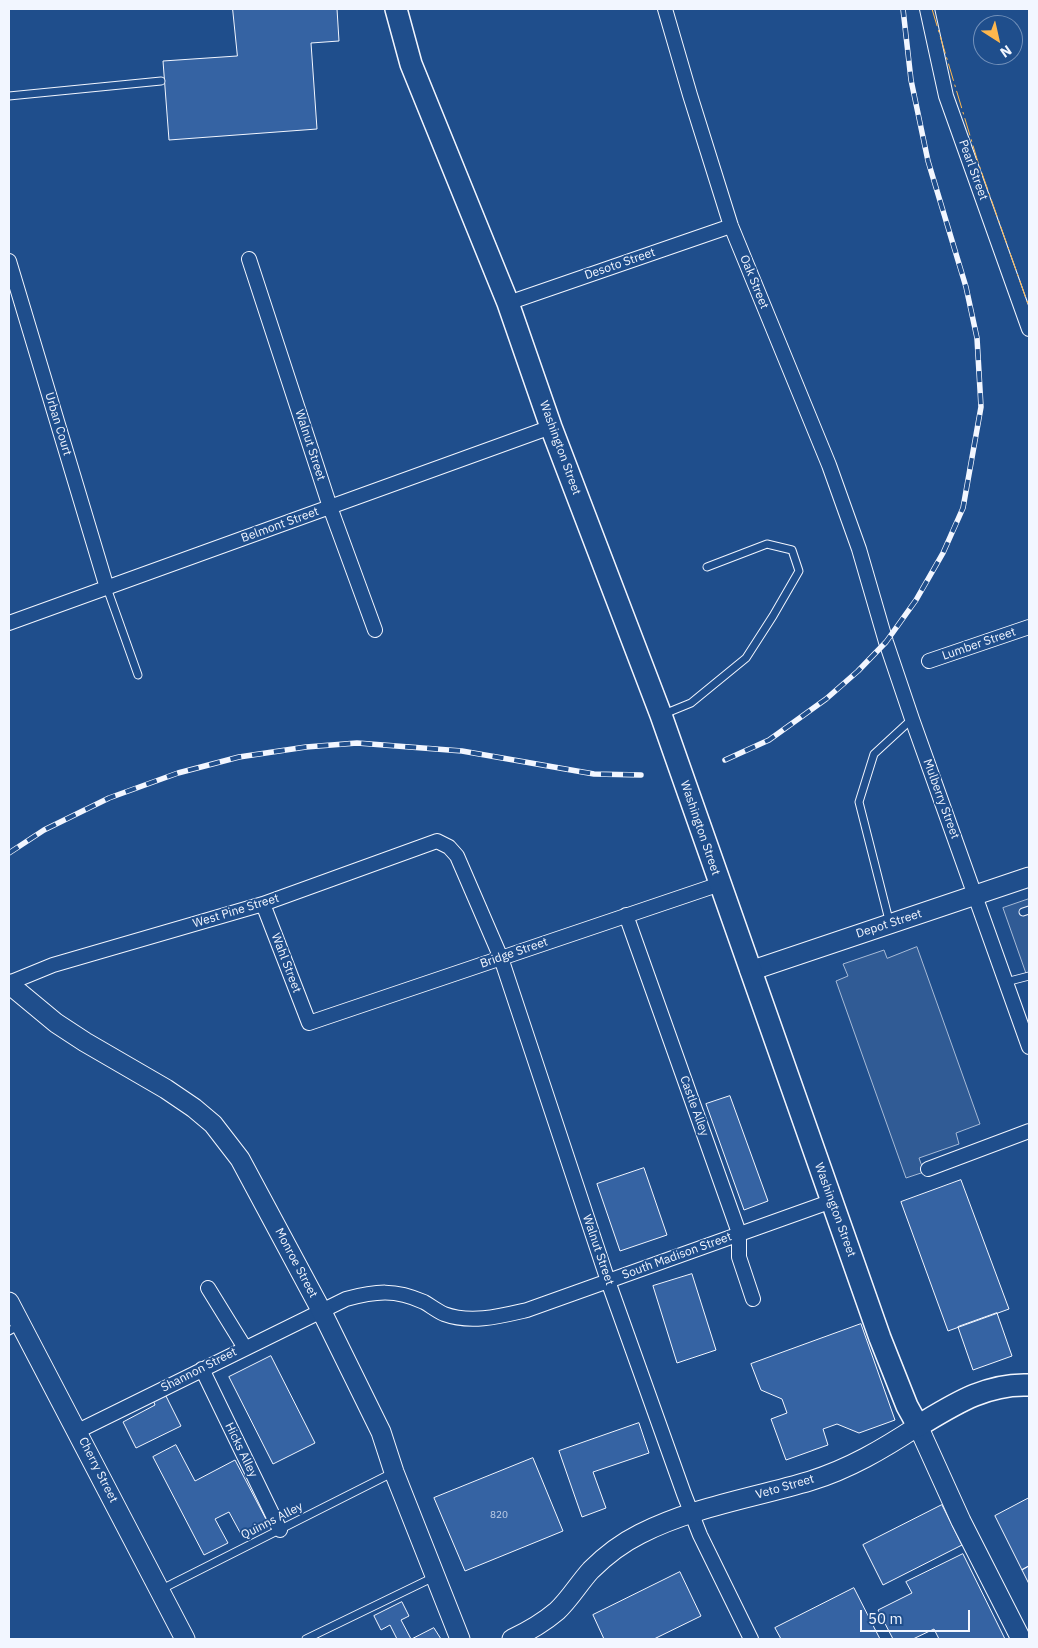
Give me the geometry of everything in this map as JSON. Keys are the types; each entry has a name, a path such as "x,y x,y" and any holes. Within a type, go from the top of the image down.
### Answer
{"main road":[{"name":"Washington Street","path":"399,10 411,64 508,303 551,428 661,715 880,1338 907,1406 918,1426"},
{"name":"Veto Street","path":"918,1426 977,1393 1001,1387 1029,1385"}],"street":[{"name":"Oak Street","path":"665,9 732,226 829,465 859,549"},
{"name":"Pearl Street","path":"927,9 946,96 1029,329"},
{"name":"Desoto Street","path":"508,303 732,226"},
{"name":"Walnut Street","path":"249,260 330,507 375,630"},
{"name":"Urban Court","path":"9,261 107,588"},
{"name":"Belmont Street","path":"9,623 551,428"},
{"name":"Mulberry Street","path":"859,549 886,642 912,720 1029,1047"},
{"name":"Lumber Street","path":"929,661 1029,628"},
{"name":"West Pine Street","path":"9,984 53,965 263,904 438,842 449,847 457,856"},
{"name":"Walnut Street","path":"457,856 501,958 608,1281 691,1513 751,1639"},
{"name":"Depot Street","path":"750,971 1029,878"},
{"name":"Bridge Street","path":"309,1022 720,884"},
{"name":"Wahl Street","path":"263,904 309,1022"},
{"name":"Castle Alley","path":"626,915 740,1233 738,1257 753,1299"},
{"name":"Monroe Street","path":"9,984 56,1023 194,1108 213,1124 240,1159 321,1310 381,1432 394,1472 460,1639"},
{"path":"928,1169 1029,1131"},
{"name":"South Madison Street","path":"321,1310 346,1299 368,1293 390,1292 405,1295 425,1303 443,1314 463,1318 504,1315 527,1310 832,1201"},
{"path":"208,1288 245,1348"},
{"name":"Cherry Street","path":"9,1302 15,1328 78,1431 185,1639"},
{"name":"Shannon Street","path":"78,1431 321,1310"},
{"name":"Hicks Alley","path":"202,1369 280,1530"},
{"name":"Veto Street","path":"541,1639 557,1611 591,1570 616,1549 657,1526 691,1513 810,1481 839,1471 865,1459 918,1426"},
{"name":"Washington Street","path":"918,1426 961,1521 1021,1639"},
{"name":"Veto Street","path":"512,1639 525,1633 557,1611"}],"lane":[{"path":"9,96 161,81"},
{"path":"661,715 691,703 746,658 799,571 792,550 767,544 707,567"},
{"path":"107,588 138,675"},
{"path":"890,924 859,802 874,754 912,720"},
{"path":"1006,982 1029,976"},
{"name":"Quinns Alley","path":"160,1590 394,1472"},
{"path":"306,1639 435,1577"}],"shaded area":[{"path":"1029,899 1029,982 1003,908"},
{"path":"917,947 980,1124 956,1133 959,1144 919,1158 924,1172 906,1178 836,981 848,976 843,964 884,950 887,958"}],"building":[{"path":"233,9 337,9 339,41 311,43 317,129 169,140 163,61 237,56"},
{"path":"730,1096 768,1201 744,1210 706,1104"},
{"path":"644,1168 667,1235 620,1251 597,1184"},
{"path":"961,1180 1009,1309 948,1331 901,1202"},
{"path":"692,1274 716,1350 677,1363 653,1286"},
{"path":"997,1313 1012,1356 973,1370 958,1327"},
{"path":"861,1324 895,1420 859,1433 837,1424 823,1429 828,1445 786,1460 771,1419 787,1413 782,1399 761,1390 751,1364"},
{"path":"271,1356 315,1443 273,1464 229,1377"},
{"path":"165,1394 181,1426 136,1448 123,1422 155,1405 153,1400"},
{"path":"639,1423 649,1453 593,1472 606,1508 582,1517 559,1451"},
{"path":"176,1445 195,1481 235,1460 268,1523 242,1536 229,1512 215,1519 228,1543 204,1555 153,1457"},
{"path":"533,1458 563,1531 465,1571 434,1498"},
{"path":"1029,1498 1029,1566 1022,1570 995,1516"},
{"path":"942,1505 962,1545 883,1585 863,1545"},
{"path":"963,1554 1005,1639 939,1639 934,1629 913,1639 893,1639 878,1610 912,1593 906,1582"},
{"path":"1029,1566 1029,1584 1022,1570"},
{"path":"680,1572 701,1616 654,1639 604,1639 593,1615"},
{"path":"854,1588 880,1639 781,1639 775,1628"},
{"path":"402,1602 409,1616 401,1620 411,1639 397,1639 390,1625 381,1630 374,1616"},
{"path":"434,1628 441,1639 412,1639"}],"railway":[{"path":"725,760 769,740 826,699 858,671 886,642 916,600 943,553 963,508 981,407 977,338 966,287 928,161 911,80 903,9"},
{"path":"9,853 44,830 109,798 178,773 239,757 306,747 357,743 462,751 594,774 641,775"}],"power":[{"path":"932,9 977,159 1029,307"}]}
